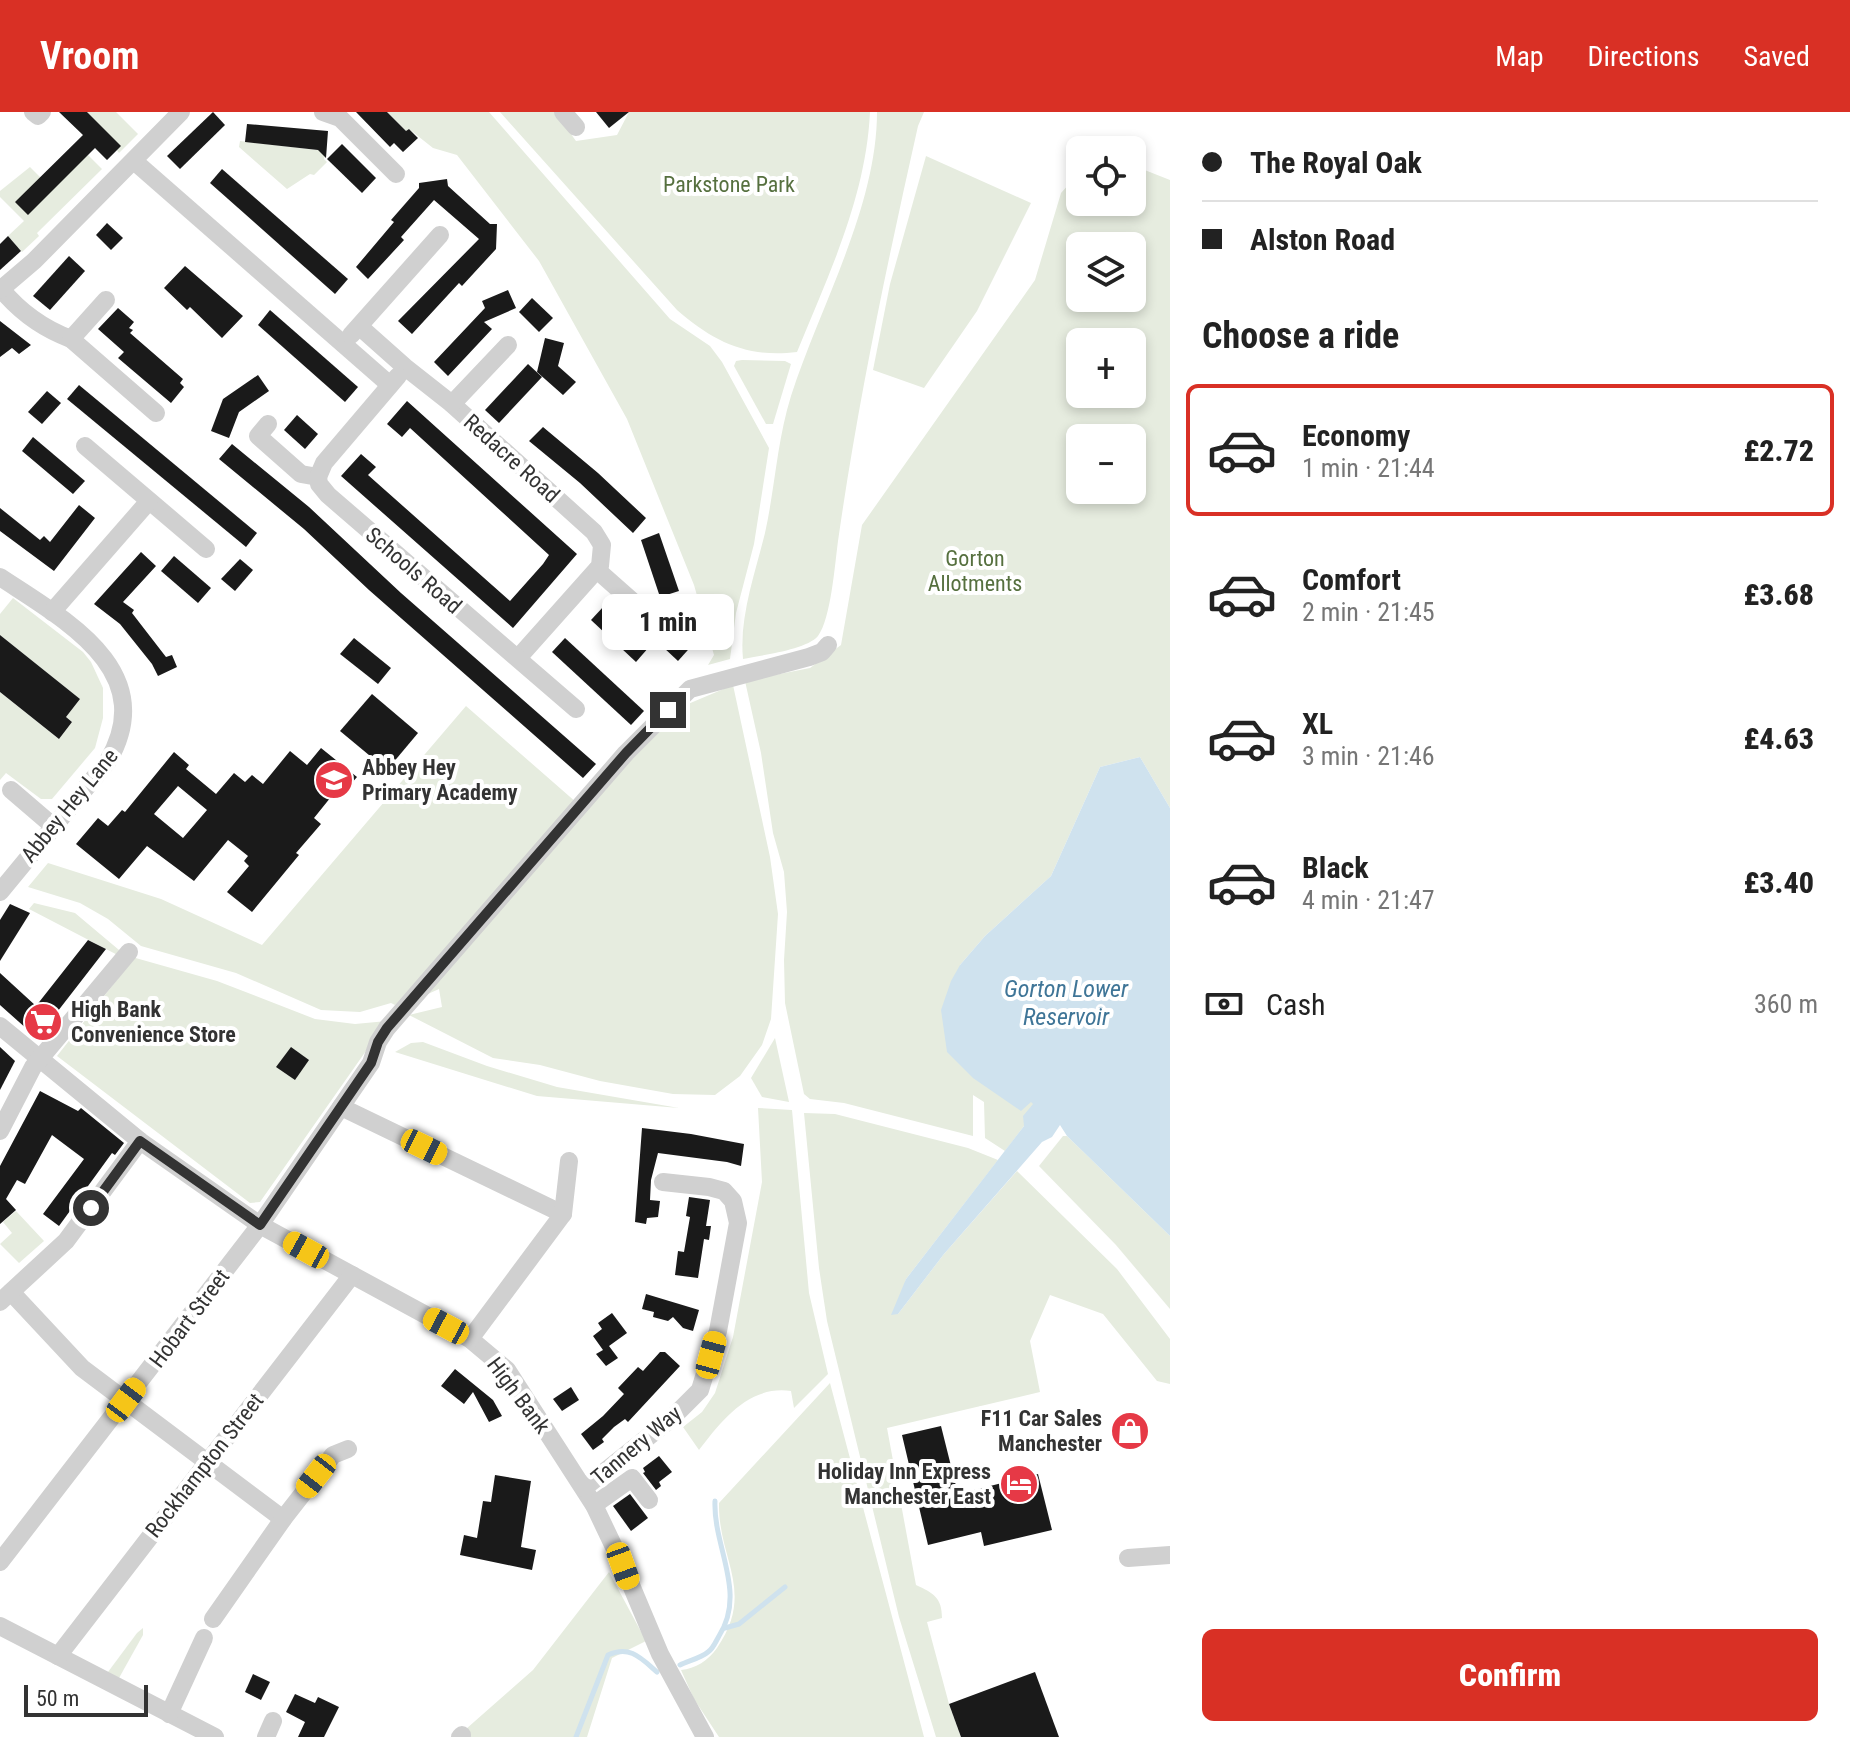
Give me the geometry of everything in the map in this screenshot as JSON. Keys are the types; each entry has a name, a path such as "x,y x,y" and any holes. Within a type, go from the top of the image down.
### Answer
{"street":[{"path":"156,413 71,339 27,315 0,289 34,261 181,112"},
{"path":"323,112 340,118 396,174"},
{"path":"134,161 390,385"},
{"path":"344,343 440,235"},
{"path":"71,339 106,300"},
{"name":"Redacre Road","path":"360,327 452,404 594,532 602,545 600,564"},
{"path":"452,404 508,345"},
{"path":"268,424 258,436 301,474 318,477 324,463 405,367"},
{"path":"85,446 206,549"},
{"name":"Schools Road","path":"318,477 319,484 328,495 576,709"},
{"path":"52,612 149,501"},
{"path":"518,658 600,564 658,624"},
{"name":"Abbey Hey Lane","path":"0,577 82,633 104,656 119,686 123,716 119,743 108,761 0,892"},
{"name":"Hobart Street","path":"0,1562 260,1225 371,1063 387,1028 626,753 690,689 822,652 828,645"},
{"path":"11,790 53,826"},
{"path":"0,1131 38,1060 129,952"},
{"name":"High Bank","path":"0,1026 140,1141 260,1225 470,1339 507,1370 594,1505 660,1654 700,1730"},
{"path":"341,1107 563,1214"},
{"path":"140,1141 75,1231 6,1297 82,1368 283,1519"},
{"path":"470,1339 563,1214 569,1161"},
{"name":"Tannery Way","path":"584,1488 672,1418 700,1390 718,1331 738,1223 733,1201 724,1191 663,1182"},
{"name":"Rockhampton Street","path":"58,1656 352,1275"},
{"path":"213,1619 283,1519 333,1455 348,1449"},
{"path":"594,1505 632,1478 649,1500"},
{"path":"1128,1558 1170,1555"},
{"path":"0,1626 215,1737"},
{"path":"169,1714 204,1638"}],"green space":[{"path":"87,112 116,112 138,134 119,153"},
{"path":"387,112 489,112 670,319 710,346 722,362 769,448 754,544 736,613 730,659 708,665 714,655 694,585 627,419 539,261 457,155 433,148 409,129 406,131"},
{"name":"Parkstone Park","path":"500,112 555,112 576,141 617,135 629,112 870,112 867,144 854,205 797,352 762,352 732,345 704,331 677,310"},
{"path":"877,112 924,112 918,126 874,333 826,617 818,636 812,641 743,659 743,627 765,533 786,413 845,256 868,184"},
{"path":"240,141 326,151 324,159 327,162 314,175 310,174 287,189 239,147"},
{"path":"88,155 102,169 22,252 8,236 24,221 0,197 0,191 30,167 41,178"},
{"path":"926,156 1031,203 977,311 924,388 873,370 890,284"},
{"name":"Gorton Allotments","path":"1146,171 1170,180 1170,808 1140,757 1100,767 1051,876 985,936 960,965 1034,1104 1024,1126 1005,1151 985,1138 984,1102 973,1095 973,1136 844,1103 810,1099 804,1094 785,1003 787,912 784,872 773,833 761,753 745,681 810,668 841,645 862,525 1035,280 1061,193 1066,187 1066,216 1146,216"},
{"path":"736,361 785,361 791,364 773,424 766,424 734,366"},
{"path":"13,598 83,652 103,688 103,718 95,748 52,799 41,799 6,773 0,780 0,692 59,739 72,722 66,717 80,699 0,635 0,614"},
{"path":"733,685 770,857 778,914 771,1019 762,1045 740,1076 715,1095 673,1094 600,1081 540,1065 493,1058 409,1015 442,1007 439,989 419,998 608,782 688,704"},
{"path":"466,706 577,803 395,1005 391,1003 360,1012 321,1010 236,973 141,946 108,919 80,903 28,887 48,863 161,899 262,945"},
{"path":"34,903 75,913 125,955 217,981 315,1019 355,1024 387,1021 260,1202 250,1203 57,1056 131,962 29,909"},
{"path":"775,1038 789,1102 762,1097 751,1078"},
{"path":"423,1042 557,1087 679,1108 537,1096 395,1052 411,1043"},
{"path":"758,1108 792,1110 809,1293 828,1374 794,1408 791,1391 762,1393 749,1399 717,1427 699,1450 683,1427 702,1412 715,1393 733,1337 762,1182"},
{"path":"804,1113 835,1114 968,1148 998,1160 906,1279 898,1314 944,1254 1017,1171 1117,1269 1170,1339 1170,1384 1157,1381 1103,1314 1050,1295 1030,1341 1040,1392 887,1428 916,1585 932,1593 940,1605 942,1618 927,1622 961,1737 936,1737 899,1617 827,1321"},
{"path":"1063,1136 1067,1136 1170,1236 1170,1309 1116,1245 1039,1166"},
{"path":"16,1211 44,1241 19,1263 0,1244 12,1233 3,1222"},
{"path":"830,1383 924,1737 719,1737 694,1699 681,1670 696,1666 714,1652 728,1628 734,1609 735,1592 720,1523 719,1503"},
{"path":"609,1572 646,1641 612,1658 587,1737 461,1737 466,1729 533,1670"},
{"path":"143,1628 143,1635 119,1678 108,1672 137,1633"}],"water":[{"name":"Gorton Lower Reservoir","path":"1140,757 1170,808 1170,1236 1067,1136 1060,1125 944,1254 898,1314 891,1315 906,1279 1024,1126 1023,1116 1033,1104 1031,1102 1021,1111 973,1078 947,1052 941,1010 951,981 960,965 985,936 1051,876 1100,767"}],"building":[{"path":"59,112 87,112 121,146 107,160 95,148 28,215 15,202 83,135"},
{"path":"213,112 225,125 180,169 167,156"},
{"path":"356,112 387,112 418,138 403,152 394,143 390,147"},
{"path":"596,112 629,112 609,128"},
{"path":"247,124 328,131 326,158 318,150 245,142"},
{"path":"342,144 376,178 362,193 327,159"},
{"path":"222,169 348,279 335,294 210,183"},
{"path":"447,179 448,186 490,224 497,224 496,249 462,286 459,283 412,334 398,321 479,239 434,200 401,237 404,240 368,279 356,267 394,222 391,220 419,188 419,183"},
{"path":"107,223 123,238 111,250 96,235"},
{"path":"8,236 21,251 0,270 0,244"},
{"path":"69,256 85,271 50,310 33,296"},
{"path":"185,266 243,316 222,338 190,307 187,310 164,288"},
{"path":"508,290 516,308 484,322 492,329 448,376 434,362 485,308 482,301"},
{"path":"532,298 553,318 539,332 519,312"},
{"path":"118,308 134,322 129,328 133,330 130,333 183,379 180,383 184,387 171,403 118,358 124,352 98,329"},
{"path":"270,310 358,387 345,402 258,325"},
{"path":"0,321 31,345 19,354 12,348 0,357"},
{"path":"545,338 564,343 558,366 576,382 563,395 537,372"},
{"path":"528,364 542,377 499,423 485,410"},
{"path":"258,375 269,391 239,412 229,438 211,431 223,399"},
{"path":"79,385 257,533 246,547 67,399"},
{"path":"47,391 61,403 42,424 28,412"},
{"path":"407,401 577,554 513,628 341,476 361,454 376,467 368,475 510,601 543,564 549,555 410,428 402,437 387,424"},
{"path":"297,415 318,434 305,449 284,430"},
{"path":"543,427 646,518 633,533 529,441"},
{"path":"33,437 85,481 73,494 22,451"},
{"path":"232,444 309,507 401,593 596,764 583,778 304,529 219,459"},
{"path":"79,505 95,518 54,571 0,531 0,508 40,540 44,536 50,542"},
{"path":"659,533 679,591 660,597 641,540"},
{"path":"141,552 156,566 123,602 134,610 132,613 166,657 172,655 177,667 158,676 120,624 94,604"},
{"path":"174,556 211,588 198,603 161,571"},
{"path":"240,559 253,570 235,591 221,579"},
{"path":"604,606 649,647 636,662 591,620"},
{"path":"681,628 696,641 678,661 663,647"},
{"path":"0,635 80,699 66,717 72,722 59,739 0,692"},
{"path":"354,638 391,668 378,684 340,654"},
{"path":"565,638 644,711 631,725 552,652"},
{"path":"372,694 418,733 387,770 340,731"},
{"path":"321,748 357,777 344,792 339,787 314,818 321,824 252,912 227,892 249,866 244,861 248,856 228,840 194,881 147,846 119,879 76,844 98,818 108,826 122,810 125,812 174,752 189,765 186,769 216,794 234,773 245,782 252,775 263,784 290,751 307,765","holes":["178,786 207,810 183,838 154,814"]},
{"path":"10,904 30,913 0,961 0,920"},
{"path":"88,940 106,949 37,1038 0,1005 0,973 36,1006"},
{"path":"0,1047 15,1061 0,1090"},
{"path":"291,1047 309,1060 295,1080 276,1067"},
{"path":"40,1091 78,1111 81,1108 124,1143 115,1155 112,1153 59,1226 43,1214 84,1159 52,1135 25,1184 17,1180 6,1199 16,1210 0,1224 0,1166"},
{"path":"642,1128 744,1144 741,1166 658,1153 650,1200 660,1201 658,1217 647,1218 646,1224 635,1222"},
{"path":"689,1197 710,1200 706,1226 711,1226 709,1240 704,1239 698,1278 675,1275 678,1251 684,1252 690,1217 686,1216"},
{"path":"646,1294 699,1310 693,1331 683,1328 673,1317 668,1321 653,1317 654,1312 642,1309"},
{"path":"612,1313 627,1333 609,1346 618,1358 606,1366 596,1354 603,1350 593,1336 602,1329 598,1323"},
{"path":"660,1352 665,1352 680,1366 628,1422 625,1419 614,1427 602,1439 604,1442 593,1450 581,1434 624,1394 618,1388 638,1367 643,1371"},
{"path":"455,1369 493,1400 502,1416 489,1422 473,1392 464,1404 441,1386"},
{"path":"571,1387 579,1400 562,1411 553,1399"},
{"name":"Holiday Inn Express Manchester East","path":"941,1426 958,1494 1038,1474 1052,1530 984,1546 981,1532 928,1545 902,1435"},
{"path":"659,1456 672,1472 659,1482 661,1486 656,1490 643,1473 643,1468"},
{"path":"495,1475 531,1481 521,1547 536,1550 532,1570 460,1555 464,1535 477,1538 483,1501 491,1502"},
{"path":"630,1494 648,1518 631,1531 613,1506"},
{"path":"1035,1672 1059,1737 961,1737 949,1704"},
{"path":"253,1674 270,1682 261,1700 245,1692"},
{"path":"295,1694 315,1703 318,1697 339,1707 324,1737 298,1737 305,1722 286,1712"}],"waterway":[{"path":"680,1665 710,1651 727,1619 730,1586 715,1501"},
{"path":"725,1628 739,1624 785,1587"},
{"path":"576,1737 608,1655 629,1652 657,1672"}],"place":[{"name":"Abbey Hey Primary Academy","path":"334,780"},
{"name":"High Bank Convenience Store","path":"43,1022"},
{"name":"F11 Car Sales Manchester","path":"1130,1431"},
{"name":"Holiday Inn Express Manchester East","path":"1019,1484"}],"route":[{"path":"91,1208 140,1141 260,1225 371,1063 387,1028 626,753 668,710"}]}
